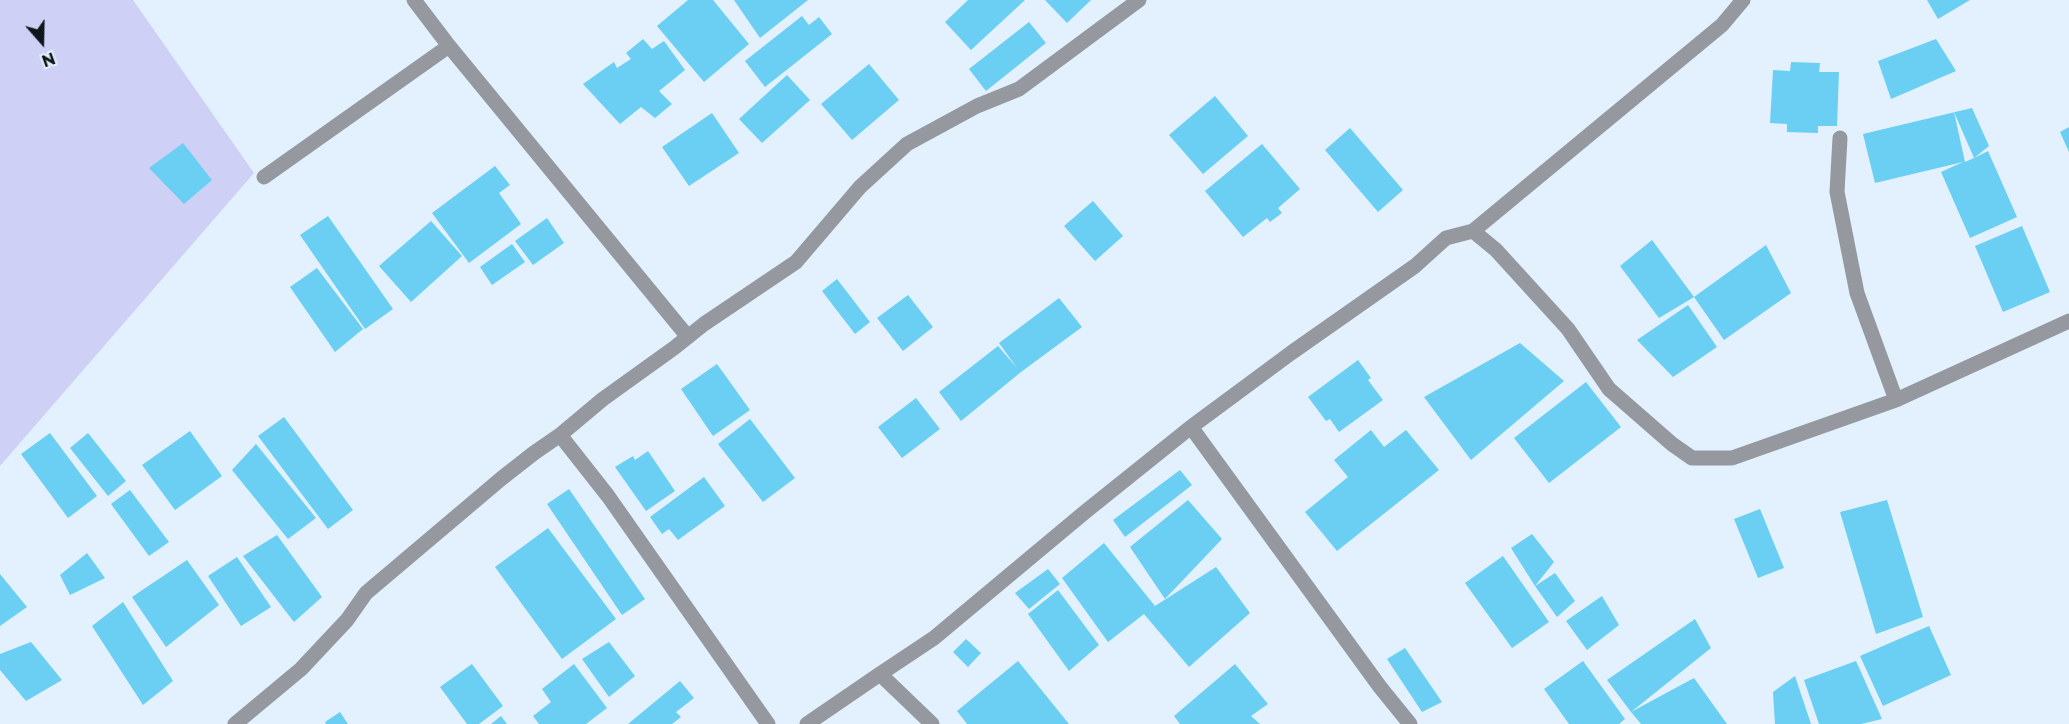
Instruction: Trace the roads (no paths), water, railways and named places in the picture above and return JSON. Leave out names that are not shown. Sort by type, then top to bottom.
[{"type":"street","points":[[414,0],[449,46],[688,337]]},
{"type":"street","points":[[235,724],[301,669],[347,620],[366,593],[502,478],[560,435],[603,399],[753,290],[796,262],[860,187],[907,144],[977,106],[1019,89],[1139,0]]},
{"type":"street","points":[[807,724],[934,638],[1191,427],[1415,266],[1446,238],[1473,231],[1722,25],[1743,0]]},
{"type":"street","points":[[264,177],[449,46]]},
{"type":"street","points":[[1840,138],[1837,192],[1857,293],[1896,400]]},
{"type":"street","points":[[1473,231],[1503,257],[1568,328],[1609,389],[1672,444],[1692,458],[1732,459],[1896,400],[2069,321]]},
{"type":"street","points":[[1191,427],[1380,687],[1410,724]]},
{"type":"street","points":[[560,435],[608,496],[768,724]]},
{"type":"street","points":[[880,674],[932,724]]}]
